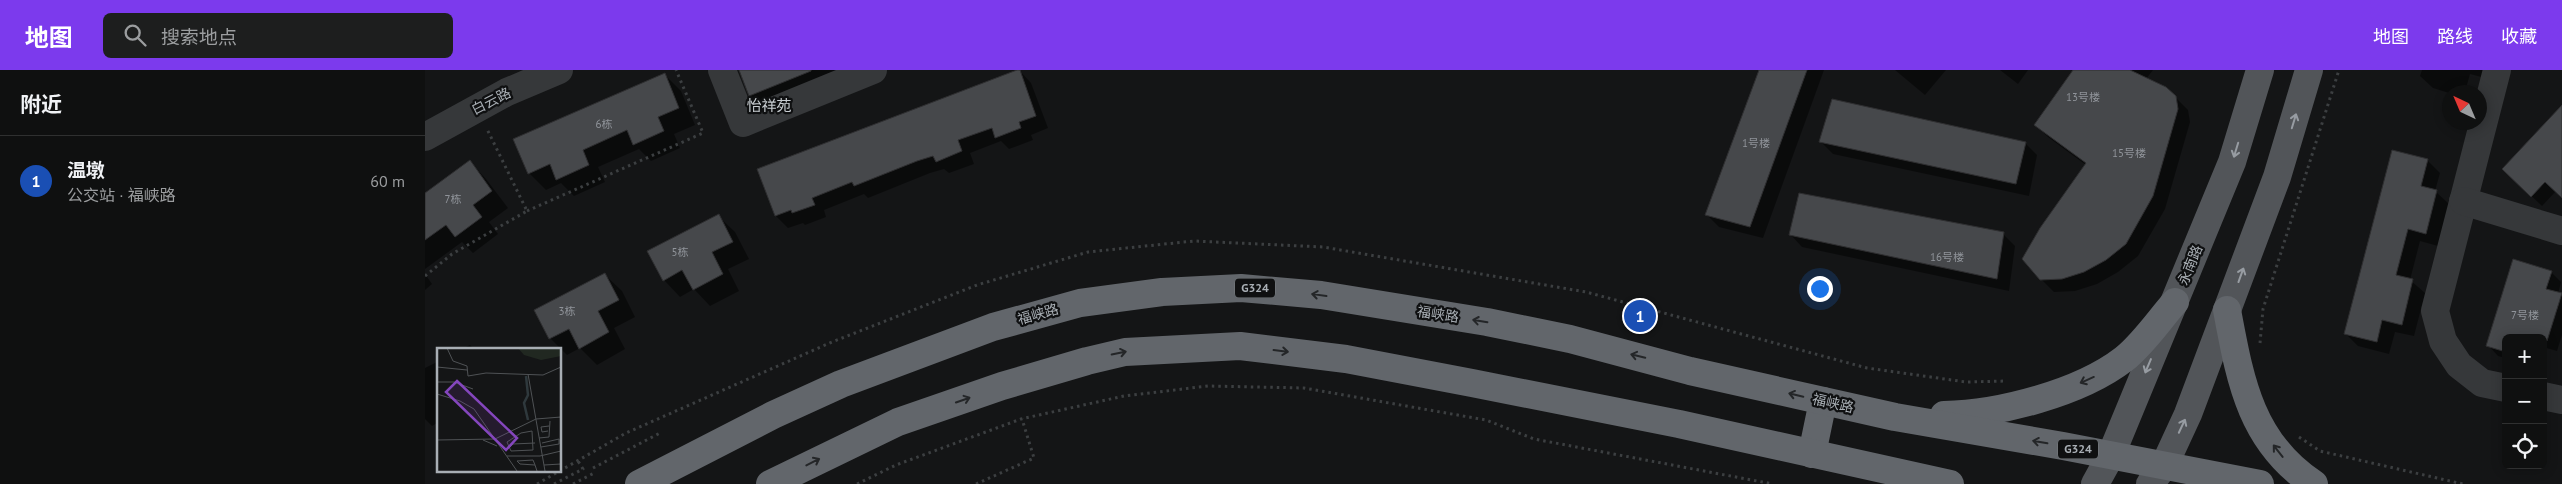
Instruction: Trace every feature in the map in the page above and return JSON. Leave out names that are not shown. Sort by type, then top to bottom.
[{"type":"highway","name":"福峡路","points":[[639,484],[773,415],[841,384],[993,327],[1080,302],[1201,288],[1282,290],[1487,322],[1570,339],[1690,371],[1895,417],[2111,455],[2157,475],[2260,484]]},
{"type":"highway","points":[[1895,417],[1968,414],[2018,405],[2089,380],[2124,358],[2175,302]]},
{"type":"highway","points":[[2227,310],[2240,378],[2256,423],[2286,460],[2313,484]]},
{"type":"highway","points":[[770,484],[898,422],[1002,386],[1125,352],[1239,346],[1346,359],[1679,424],[1950,484]]},
{"type":"highway","points":[[1812,454],[1823,401]]},
{"type":"highway","points":[[1859,464],[1887,484]]},
{"type":"main road","name":"永南路","points":[[2095,484],[2111,455],[2232,162],[2260,70]]},
{"type":"main road","points":[[2157,475],[2188,414],[2277,177],[2309,70]]},
{"type":"street","name":"白云路","points":[[425,137],[507,92],[559,70]]},
{"type":"street","points":[[722,70],[743,123],[873,70]]},
{"type":"street","points":[[2497,70],[2435,311],[2443,341],[2459,365],[2481,383],[2502,387]]},
{"type":"street","points":[[2463,201],[2562,231]]},
{"type":"street","points":[[2547,397],[2562,400]]},
{"type":"path","points":[[425,276],[452,254],[527,212],[703,133],[676,70]]},
{"type":"path","points":[[2260,346],[2263,309],[2339,70]]},
{"type":"path","points":[[477,108],[527,212]]},
{"type":"path","points":[[561,471],[626,432],[832,342],[977,285],[1088,252],[1194,241],[1323,247],[1586,292],[1867,368],[1966,382],[2012,381]]},
{"type":"path","points":[[857,484],[896,465],[1021,419],[1124,396],[1208,386],[1304,388],[1486,420],[1534,439],[1773,484]]},
{"type":"path","points":[[976,484],[1034,458],[1021,419]]},
{"type":"path","points":[[593,468],[662,432]]},
{"type":"path","points":[[2295,434],[2320,451],[2463,484]]},
{"type":"path","points":[[554,484],[583,469],[578,462]]},
{"type":"path","points":[[537,484],[559,472]]},
{"type":"path","points":[[573,484],[595,472]]},
{"type":"building","points":[[739,70],[811,70],[811,71],[749,96]]},
{"type":"building","points":[[1020,70],[1036,116],[1019,122],[1021,128],[995,138],[992,128],[958,140],[962,151],[936,162],[933,156],[854,186],[852,182],[812,198],[815,205],[792,213],[791,210],[775,216],[757,169]]},
{"type":"building","points":[[1759,70],[1807,70],[1750,227],[1705,215]]},
{"type":"building","points":[[2073,70],[2130,70],[2166,87],[2176,96],[2178,109],[2153,196],[2126,244],[2106,260],[2084,272],[2062,279],[2040,280],[2022,259],[2040,228],[2086,163],[2034,125]]},
{"type":"building","points":[[665,73],[679,108],[658,117],[664,131],[633,145],[627,130],[583,150],[589,165],[556,180],[550,164],[528,174],[513,139]]},
{"type":"building","points":[[1832,99],[2026,142],[2016,184],[1819,142]]},
{"type":"building","points":[[2562,105],[2562,198],[2545,182],[2531,197],[2502,169]]},
{"type":"building","points":[[2392,150],[2428,159],[2421,186],[2437,190],[2426,234],[2408,229],[2396,275],[2413,279],[2402,325],[2382,320],[2377,342],[2344,334]]},
{"type":"building","points":[[470,160],[492,191],[473,205],[482,217],[455,237],[446,225],[425,240],[425,193]]},
{"type":"building","points":[[1799,193],[2004,232],[1997,279],[1789,235]]},
{"type":"building","points":[[719,214],[733,242],[712,252],[723,274],[693,290],[682,270],[663,281],[647,251]]},
{"type":"building","points":[[2513,259],[2552,271],[2546,289],[2562,293],[2547,341],[2547,334],[2502,334],[2502,351],[2486,346]]},
{"type":"building","points":[[605,273],[619,300],[598,311],[609,332],[579,349],[569,329],[549,339],[534,310]]},
{"type":"place","name":"温墩","points":[[1640,316]]},
{"type":"district","name":"怡祥苑","points":[[769,106]]}]
